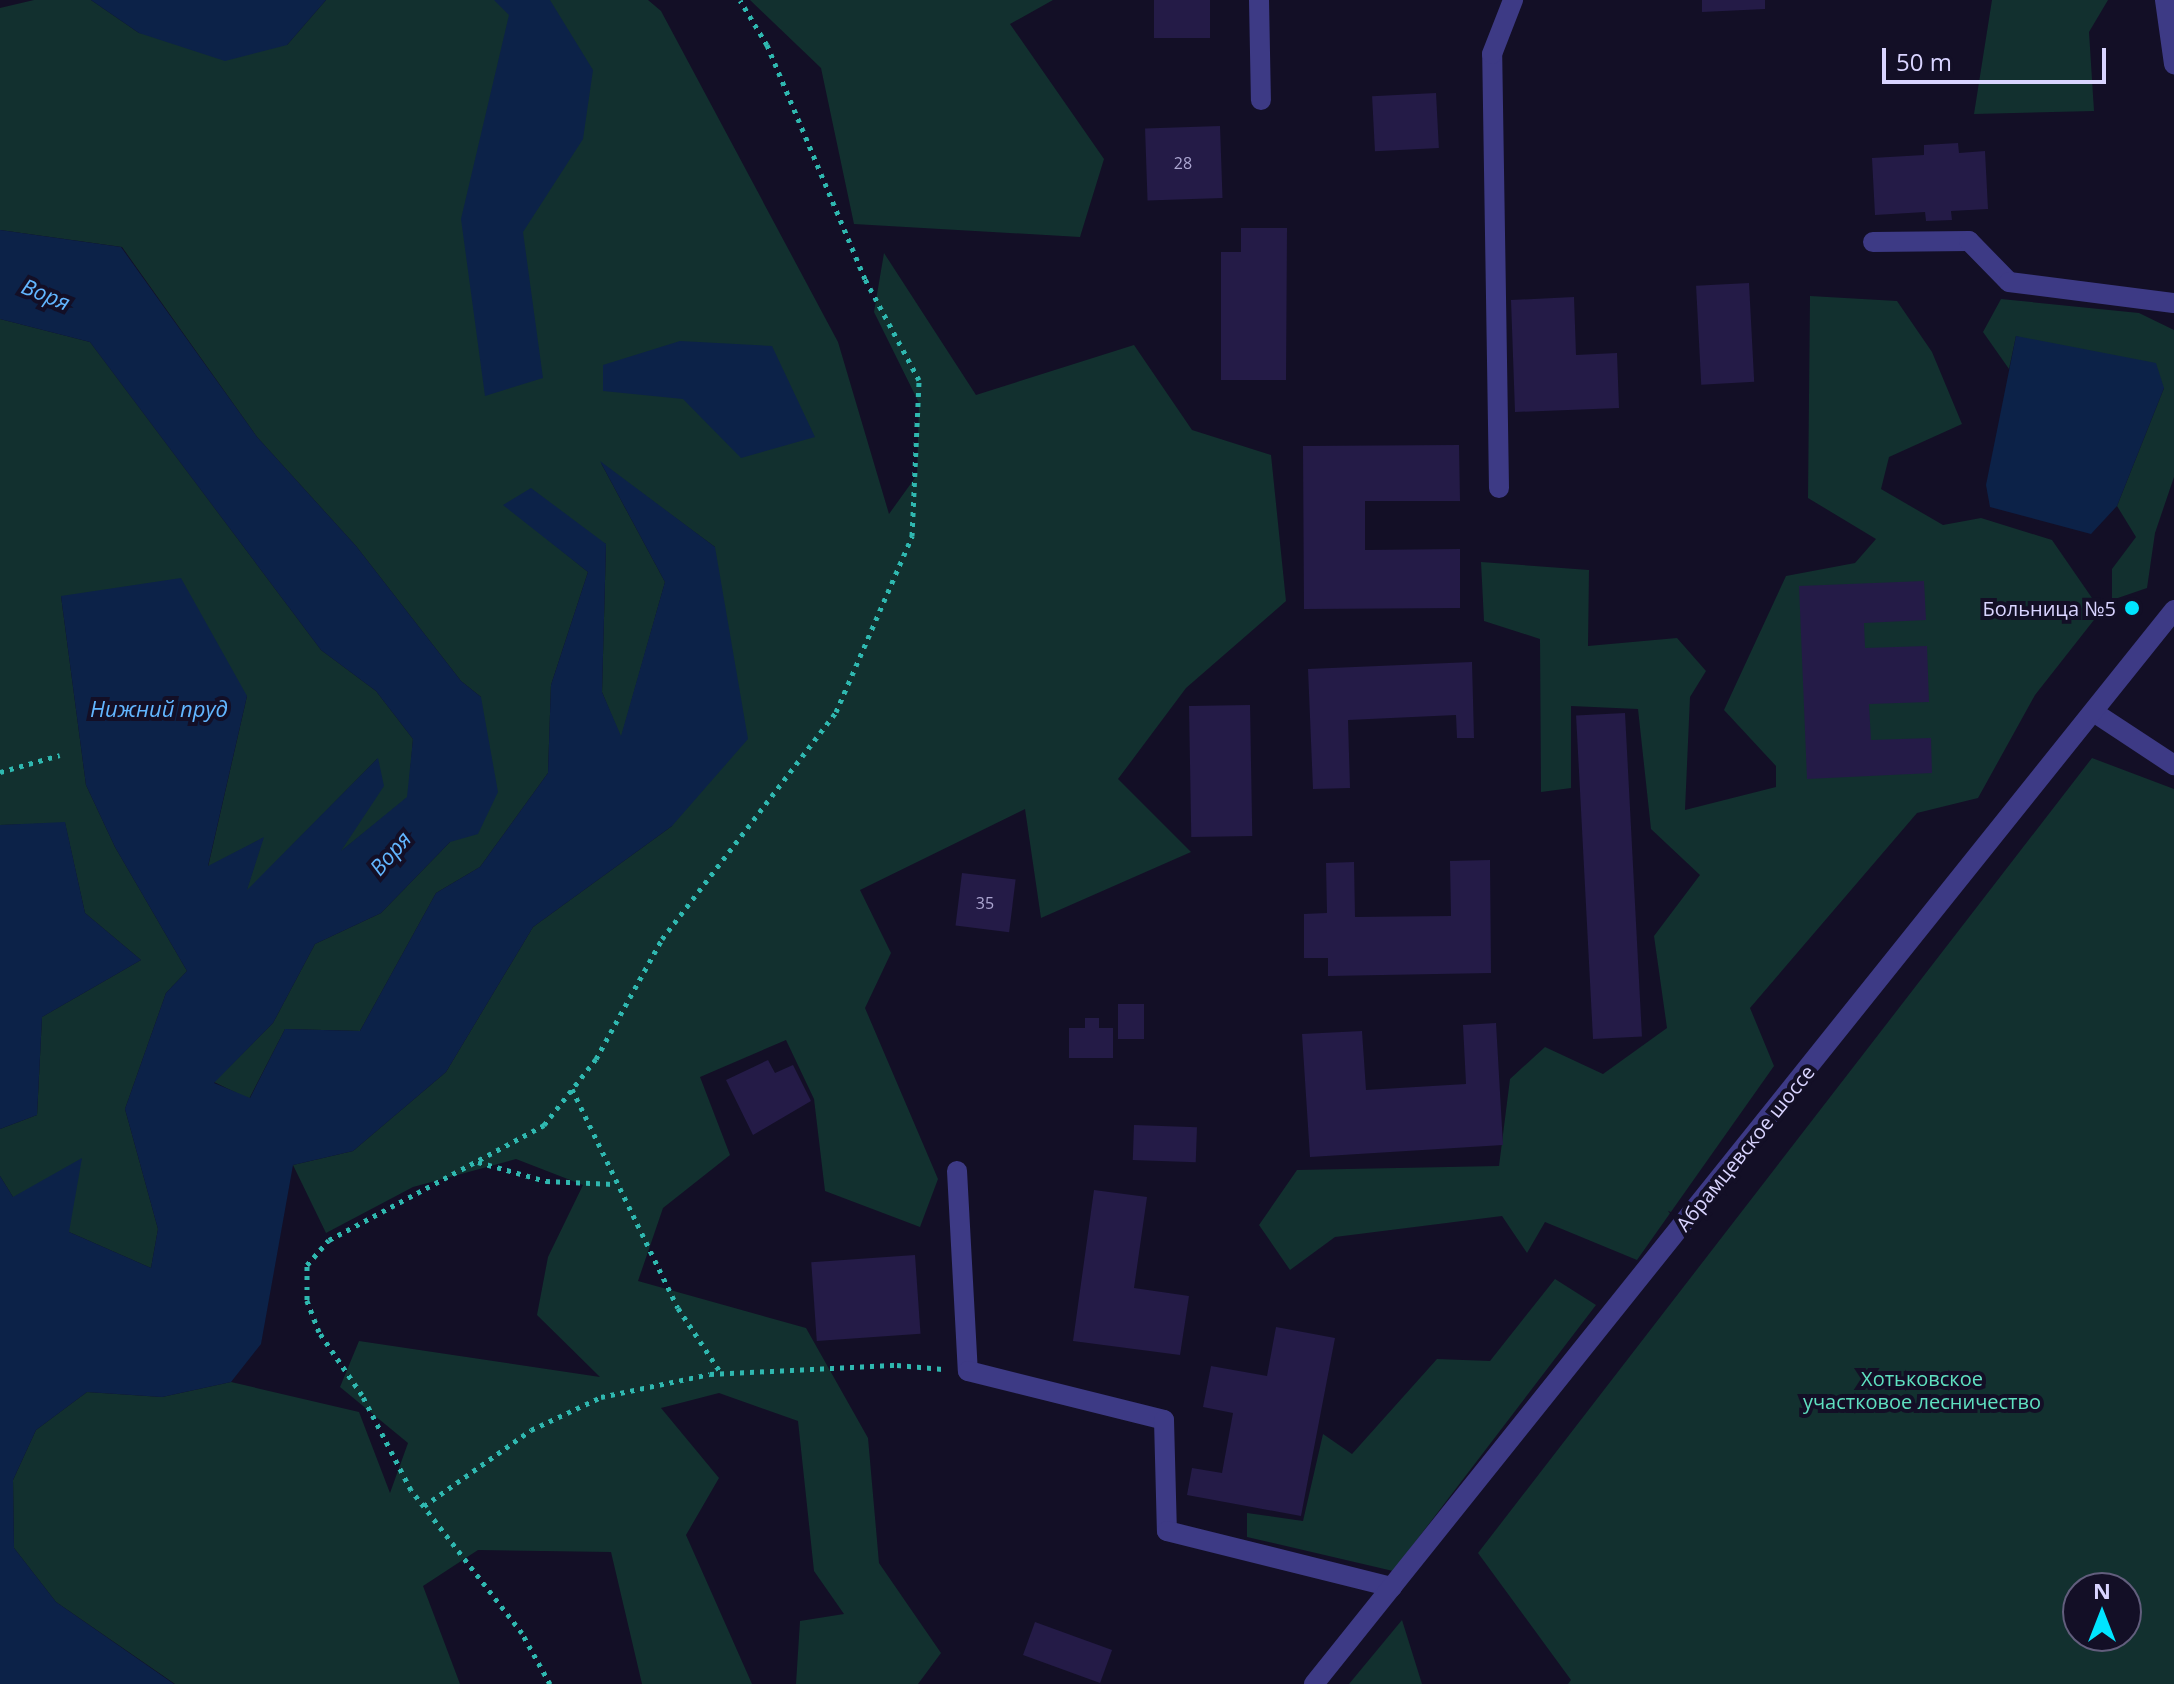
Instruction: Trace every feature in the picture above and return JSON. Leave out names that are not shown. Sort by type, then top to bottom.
[{"type":"street","points":[[1259,0],[1261,100]]},
{"type":"street","points":[[1499,488],[1492,54],[1513,0]]},
{"type":"street","points":[[2165,0],[2174,64]]},
{"type":"street","points":[[1873,242],[1969,241],[2009,282],[2174,303]]},
{"type":"street","name":"Абрамцевское шоссе","points":[[1314,1684],[2095,713],[2174,610]]},
{"type":"street","points":[[2095,713],[2174,765]]},
{"type":"street","points":[[957,1171],[968,1371],[1164,1420],[1167,1531],[1392,1587]]},
{"type":"path","points":[[550,1684],[522,1633],[424,1506],[319,1332],[307,1300],[307,1265],[329,1240],[544,1125],[596,1059],[662,939],[836,712],[912,536],[919,380],[865,279],[767,45],[740,0]]},
{"type":"path","points":[[0,772],[60,755]]},
{"type":"path","points":[[572,1089],[614,1184],[678,1308],[721,1374]]},
{"type":"path","points":[[477,1162],[546,1181],[614,1184]]},
{"type":"path","points":[[424,1506],[531,1430],[601,1397],[721,1374],[897,1365],[968,1371]]},
{"type":"green space","points":[[34,0],[91,0],[139,33],[287,45],[326,0],[648,0],[661,11],[838,342],[889,514],[917,475],[919,403],[874,312],[884,253],[976,395],[1134,345],[1192,430],[1271,455],[1286,601],[1186,688],[1118,779],[1191,852],[1041,918],[1025,809],[860,890],[891,953],[865,1008],[938,1179],[920,1227],[825,1191],[814,1099],[786,1040],[700,1077],[730,1155],[663,1208],[638,1281],[806,1328],[868,1438],[879,1563],[941,1653],[918,1684],[796,1684],[800,1621],[844,1614],[814,1571],[798,1421],[719,1393],[661,1408],[719,1478],[686,1535],[752,1684],[642,1684],[611,1552],[478,1550],[423,1586],[460,1684],[175,1684],[56,1602],[14,1548],[13,1480],[36,1430],[87,1392],[162,1397],[231,1382],[359,1412],[390,1493],[408,1443],[340,1387],[359,1341],[600,1377],[537,1315],[548,1257],[583,1185],[516,1159],[413,1187],[326,1233],[293,1165],[353,1151],[446,1072],[533,927],[672,826],[715,547],[601,463],[665,582],[621,738],[602,692],[606,544],[504,504],[588,572],[551,685],[548,773],[480,867],[436,893],[360,1031],[285,1029],[249,1099],[214,1082],[273,1023],[315,944],[381,913],[450,842],[481,697],[461,681],[356,546],[257,437],[122,247],[0,230],[0,8]]},
{"type":"green space","points":[[750,0],[1053,0],[1010,24],[1104,159],[1080,237],[854,224],[821,68]]},
{"type":"green space","points":[[1992,0],[2108,0],[2089,32],[2094,111],[1974,114]]},
{"type":"green space","points":[[1810,296],[1897,301],[1932,352],[1962,424],[1889,457],[1881,489],[1943,525],[1981,518],[2052,540],[2101,611],[2035,695],[1978,798],[1917,813],[1750,1008],[1774,1066],[1637,1260],[1545,1222],[1527,1253],[1502,1216],[1335,1237],[1290,1270],[1259,1225],[1297,1170],[1499,1166],[1510,1079],[1545,1047],[1603,1074],[1667,1028],[1654,936],[1700,875],[1651,829],[1638,709],[1571,706],[1571,788],[1541,792],[1540,639],[1484,621],[1481,562],[1589,570],[1588,646],[1677,638],[1706,671],[1690,697],[1685,810],[1776,787],[1776,766],[1724,710],[1786,576],[1855,563],[1876,539],[1808,498]]},
{"type":"green space","points":[[2001,299],[2139,313],[2174,330],[2174,477],[2155,533],[2147,588],[2112,600],[2112,569],[2136,537],[2117,506],[2164,388],[2016,336],[2009,369],[1983,332]]},
{"type":"green space","points":[[0,319],[90,342],[321,650],[376,691],[413,739],[408,797],[339,853],[383,786],[377,759],[246,892],[263,838],[208,867],[247,696],[61,596],[86,785],[115,847],[187,971],[166,993],[125,1109],[158,1229],[151,1268],[69,1232],[13,1197],[0,1176],[0,1129],[37,1115],[42,1017],[141,960],[85,913],[65,823],[0,825]]},
{"type":"green space","name":"Хотьковское участковое лесничество","points":[[2092,758],[2174,789],[2174,1684],[1568,1684],[1571,1680],[1478,1553]]},
{"type":"green space","points":[[1555,1279],[1596,1305],[1393,1571],[1247,1537],[1247,1513],[1303,1521],[1323,1434],[1352,1454],[1437,1359],[1490,1361]]},
{"type":"green space","points":[[1402,1620],[1422,1684],[1349,1684]]},
{"type":"water","points":[[91,0],[326,0],[287,45],[225,61],[139,33]]},
{"type":"water","points":[[494,0],[550,0],[593,70],[583,139],[523,232],[543,378],[485,396],[461,219],[509,15]]},
{"type":"water","name":"Нижний пруд","points":[[0,230],[121,247],[257,437],[356,546],[461,681],[481,697],[498,792],[478,834],[450,842],[381,913],[315,944],[273,1023],[214,1083],[250,1098],[285,1029],[360,1031],[436,893],[480,867],[548,773],[551,685],[588,572],[503,505],[531,488],[606,544],[602,692],[621,736],[665,582],[600,461],[715,547],[748,739],[672,826],[533,927],[446,1072],[353,1151],[293,1165],[261,1344],[231,1382],[162,1397],[87,1392],[36,1430],[13,1480],[14,1548],[56,1602],[174,1684],[0,1684],[0,1176],[13,1197],[82,1158],[69,1232],[151,1268],[158,1229],[125,1109],[166,993],[187,971],[115,847],[86,785],[61,596],[181,578],[247,696],[208,866],[264,837],[247,890],[378,758],[384,786],[341,851],[407,797],[413,739],[376,691],[321,650],[90,342],[0,319]]},
{"type":"water","points":[[2016,336],[2156,363],[2164,388],[2117,506],[2091,534],[1990,507],[1986,485]]},
{"type":"water","points":[[680,341],[772,346],[815,437],[741,458],[683,399],[603,391],[603,365]]},
{"type":"water","points":[[65,822],[85,913],[141,960],[42,1017],[37,1115],[0,1129],[0,825]]},
{"type":"building","points":[[1154,0],[1210,0],[1210,38],[1154,38]]},
{"type":"building","points":[[1702,0],[1765,0],[1765,9],[1702,12]]},
{"type":"building","points":[[1436,93],[1439,148],[1375,151],[1372,96]]},
{"type":"building","points":[[1220,126],[1223,198],[1148,201],[1145,129]]},
{"type":"building","points":[[1958,143],[1959,153],[1985,151],[1988,209],[1951,211],[1952,220],[1926,221],[1925,212],[1875,215],[1872,158],[1924,155],[1924,145]]},
{"type":"building","points":[[1241,228],[1287,228],[1286,380],[1221,380],[1221,252],[1241,252]]},
{"type":"building","points":[[1749,283],[1754,382],[1701,385],[1696,286]]},
{"type":"building","points":[[1574,297],[1576,355],[1617,353],[1619,408],[1515,412],[1511,300]]},
{"type":"building","points":[[1459,445],[1460,501],[1365,501],[1365,550],[1460,549],[1460,608],[1304,609],[1303,446]]},
{"type":"building","points":[[1924,581],[1926,620],[1864,623],[1865,648],[1927,646],[1929,702],[1869,704],[1871,740],[1931,738],[1932,773],[1807,779],[1799,586]]},
{"type":"building","points":[[1472,662],[1474,738],[1457,738],[1456,715],[1348,720],[1350,788],[1313,789],[1308,669]]},
{"type":"building","points":[[1250,705],[1252,836],[1191,837],[1189,706]]},
{"type":"building","points":[[1625,713],[1642,1037],[1593,1039],[1576,716]]},
{"type":"building","points":[[1490,860],[1491,973],[1328,976],[1328,958],[1304,958],[1304,914],[1327,913],[1326,863],[1354,862],[1355,917],[1451,916],[1450,861]]},
{"type":"building","points":[[962,873],[1016,880],[1009,932],[956,926]]},
{"type":"building","points":[[1118,1004],[1144,1004],[1144,1039],[1118,1039]]},
{"type":"building","points":[[1085,1018],[1099,1018],[1099,1028],[1113,1028],[1113,1058],[1069,1058],[1069,1028],[1085,1028]]},
{"type":"building","points":[[1496,1023],[1503,1145],[1310,1157],[1302,1034],[1362,1031],[1366,1090],[1466,1084],[1463,1025]]},
{"type":"building","points":[[768,1060],[775,1073],[793,1065],[811,1101],[753,1135],[726,1080]]},
{"type":"building","points":[[1134,1125],[1197,1127],[1196,1162],[1133,1160]]},
{"type":"building","points":[[1094,1190],[1147,1197],[1134,1288],[1189,1296],[1180,1355],[1073,1341]]},
{"type":"building","points":[[915,1255],[921,1334],[817,1341],[811,1262]]},
{"type":"building","points":[[1276,1327],[1335,1338],[1301,1516],[1187,1495],[1192,1468],[1222,1473],[1233,1413],[1203,1407],[1211,1366],[1267,1376]]},
{"type":"building","points":[[1035,1622],[1112,1650],[1100,1683],[1023,1655]]},
{"type":"place","name":"Больница №5","points":[[2132,608]]},
{"type":"water label","name":"Воря","points":[[46,294]]},
{"type":"water label","name":"Воря","points":[[390,853]]}]
